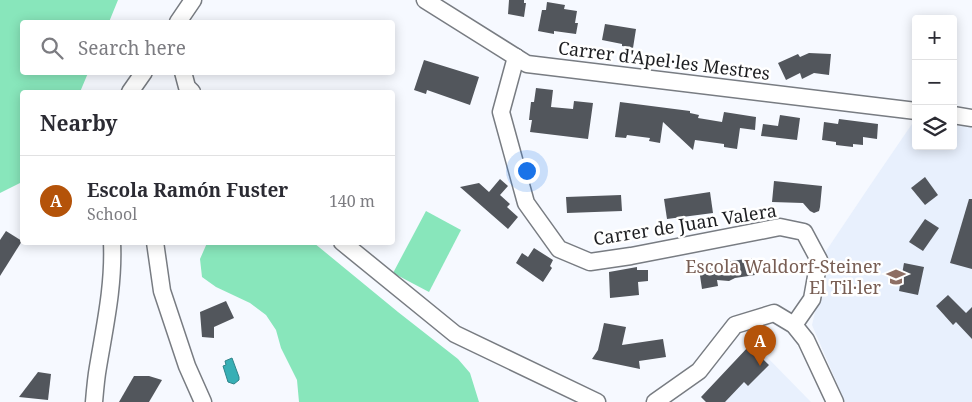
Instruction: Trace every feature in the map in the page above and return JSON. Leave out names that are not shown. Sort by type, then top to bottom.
[{"type":"street","points":[[179,20],[193,0]]},
{"type":"street","name":"Carrer d'Apel·les Mestres","points":[[425,0],[526,64],[912,111]]},
{"type":"street","name":"Carrer de Juan Valera","points":[[516,57],[501,112],[526,203],[559,249],[590,262],[631,256],[780,227],[804,232],[819,260],[812,299],[794,325]]},
{"type":"street","points":[[131,90],[142,75]]},
{"type":"street","points":[[957,116],[972,118]]},
{"type":"street","points":[[94,402],[109,308],[113,266],[112,245]]},
{"type":"street","points":[[155,245],[162,291],[187,366],[203,402]]},
{"type":"street","points":[[346,245],[455,334],[597,402]]},
{"type":"street","points":[[655,402],[698,371],[735,325],[774,313],[794,325],[806,340],[835,402]]},
{"type":"shaded area","name":"Escola Waldorf-Steiner El Til·ler","points":[[912,124],[912,150],[957,150],[957,125],[972,127],[972,402],[845,402],[812,325],[818,299],[824,254]]},
{"type":"shaded area","points":[[760,350],[811,402],[705,402]]},
{"type":"green space","points":[[0,0],[118,0],[110,20],[20,20],[20,75],[87,75],[81,90],[20,90],[20,183],[0,193]]},
{"type":"green space","points":[[426,211],[461,230],[429,292],[393,273]]},
{"type":"green space","points":[[206,245],[316,245],[458,359],[470,373],[479,402],[299,402],[297,380],[281,348],[276,330],[266,315],[250,303],[216,287],[202,277],[200,259]]},
{"type":"water","points":[[232,358],[239,377],[239,380],[234,384],[228,382],[223,366],[226,365],[225,361]]},
{"type":"building","points":[[509,0],[524,0],[524,3],[526,3],[524,17],[508,14]]},
{"type":"building","points":[[547,2],[565,5],[564,9],[577,11],[575,23],[578,23],[576,34],[554,31],[554,34],[538,31],[542,10],[546,10]]},
{"type":"building","points":[[605,24],[636,29],[633,48],[602,40]]},
{"type":"building","points":[[809,53],[831,54],[829,75],[814,73],[802,79],[800,73],[786,80],[778,63],[798,54],[800,57]]},
{"type":"building","points":[[424,60],[479,77],[470,105],[427,90],[426,94],[414,90]]},
{"type":"building","points":[[536,88],[553,90],[551,107],[573,109],[574,101],[593,103],[588,139],[530,132],[532,120],[529,120],[531,102],[534,102]]},
{"type":"building","points":[[620,102],[690,111],[690,113],[699,115],[698,118],[722,122],[724,112],[756,117],[755,130],[740,128],[737,149],[724,147],[724,144],[695,140],[693,150],[663,122],[660,143],[649,141],[650,138],[627,135],[626,138],[615,137]]},
{"type":"building","points":[[780,115],[800,118],[797,140],[761,136],[763,124],[778,126]]},
{"type":"building","points":[[839,119],[878,124],[877,139],[863,137],[863,145],[853,144],[853,147],[836,145],[836,142],[822,140],[824,122],[838,124]]},
{"type":"building","points":[[925,177],[938,195],[925,205],[911,188]]},
{"type":"building","points":[[500,179],[508,186],[500,195],[510,204],[507,207],[518,217],[508,229],[460,187],[479,183],[489,192]]},
{"type":"building","points":[[774,181],[822,186],[819,211],[814,213],[810,211],[803,203],[772,202]]},
{"type":"building","points":[[710,192],[713,213],[667,219],[664,199]]},
{"type":"building","points":[[621,195],[622,211],[567,213],[566,197]]},
{"type":"building","points":[[969,199],[972,199],[972,269],[950,263]]},
{"type":"building","points":[[925,219],[939,228],[923,251],[909,242]]},
{"type":"building","points":[[6,231],[20,240],[20,244],[0,276],[0,240]]},
{"type":"building","points":[[534,248],[553,260],[550,266],[552,268],[543,282],[516,263],[522,253],[528,257]]},
{"type":"building","points":[[753,258],[755,275],[735,278],[729,281],[717,280],[718,286],[702,289],[699,269],[711,267],[710,264]]},
{"type":"building","points":[[904,263],[924,267],[918,295],[899,291]]},
{"type":"building","points":[[637,267],[637,270],[648,270],[648,281],[638,282],[639,295],[610,298],[609,272]]},
{"type":"building","points":[[948,295],[966,313],[972,307],[972,339],[956,322],[953,325],[936,306]]},
{"type":"building","points":[[226,301],[234,318],[214,327],[214,338],[202,337],[200,312]]},
{"type":"building","points":[[604,323],[626,327],[622,345],[663,339],[666,357],[639,361],[640,369],[592,359],[598,350]]},
{"type":"building","points":[[749,346],[769,365],[748,386],[744,382],[725,402],[706,402],[701,397]]},
{"type":"building","points":[[38,372],[51,374],[48,400],[19,397]]},
{"type":"building","points":[[134,376],[149,376],[162,380],[149,402],[119,402]]},
{"type":"place","name":"Escola Waldorf-Steiner El Til·ler","points":[[896,277]]},
{"type":"place","name":"Escola Ramón Fuster","points":[[760,366]]}]
